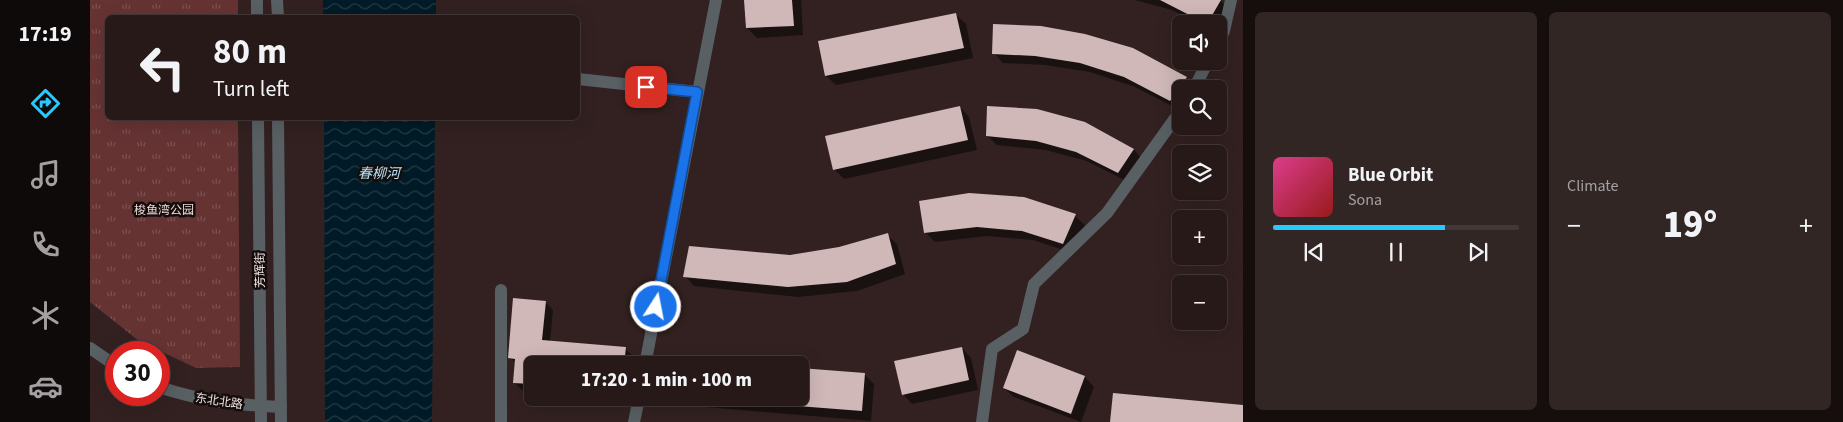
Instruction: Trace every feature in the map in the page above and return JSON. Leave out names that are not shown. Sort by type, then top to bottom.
[{"type":"street","points":[[257,0],[257,15]]},
{"type":"street","points":[[278,0],[278,15]]},
{"type":"street","points":[[647,356],[716,0]]},
{"type":"street","points":[[1227,18],[1231,0]]},
{"type":"street","points":[[580,79],[697,92]]},
{"type":"street","name":"芳辉街","points":[[258,120],[261,422]]},
{"type":"street","name":"芳辉街","points":[[278,120],[281,422]]},
{"type":"street","points":[[982,422],[992,348],[1023,329],[1034,284],[1107,213],[1172,123]]},
{"type":"street","points":[[501,290],[501,422]]},
{"type":"street","points":[[90,348],[105,358]]},
{"type":"street","name":"东北北路","points":[[170,390],[221,404],[281,407]]},
{"type":"street","points":[[634,422],[637,406]]},
{"type":"green space","name":"梭鱼湾公园","points":[[90,0],[238,0],[238,15],[105,15],[105,120],[238,120],[240,367],[196,368],[170,356],[170,341],[139,341],[90,302]]},
{"type":"water","points":[[323,0],[436,0],[436,15],[323,15]]},
{"type":"water","name":"春柳河","points":[[324,120],[435,120],[432,422],[325,422]]},
{"type":"building","points":[[744,0],[792,0],[794,26],[746,28]]},
{"type":"building","points":[[1160,0],[1221,0],[1212,15],[1189,15]]},
{"type":"building","points":[[956,13],[964,48],[825,76],[818,41]]},
{"type":"building","points":[[993,24],[1041,26],[1085,34],[1133,48],[1187,77],[1185,80],[1172,80],[1172,98],[1170,101],[1124,77],[1080,63],[1035,56],[992,54]]},
{"type":"building","points":[[960,106],[968,140],[833,170],[825,136]]},
{"type":"building","points":[[987,106],[1037,109],[1085,122],[1134,149],[1118,173],[1076,152],[1036,141],[986,136]]},
{"type":"building","points":[[969,193],[1024,197],[1076,214],[1063,244],[1022,231],[977,227],[924,233],[919,201]]},
{"type":"building","points":[[888,233],[896,264],[847,282],[788,287],[683,277],[689,246],[790,255],[839,247]]},
{"type":"building","points":[[513,298],[546,301],[542,340],[626,347],[625,356],[524,356],[524,384],[513,383],[515,359],[508,358]]},
{"type":"building","points":[[962,347],[969,380],[902,395],[894,361]]},
{"type":"building","points":[[1017,350],[1085,376],[1071,414],[1003,388]]},
{"type":"building","points":[[809,369],[865,373],[862,411],[797,406],[809,406]]},
{"type":"building","points":[[1113,393],[1243,405],[1243,422],[1110,422]]},
{"type":"route","points":[[646,87],[697,92],[656,307]]}]
